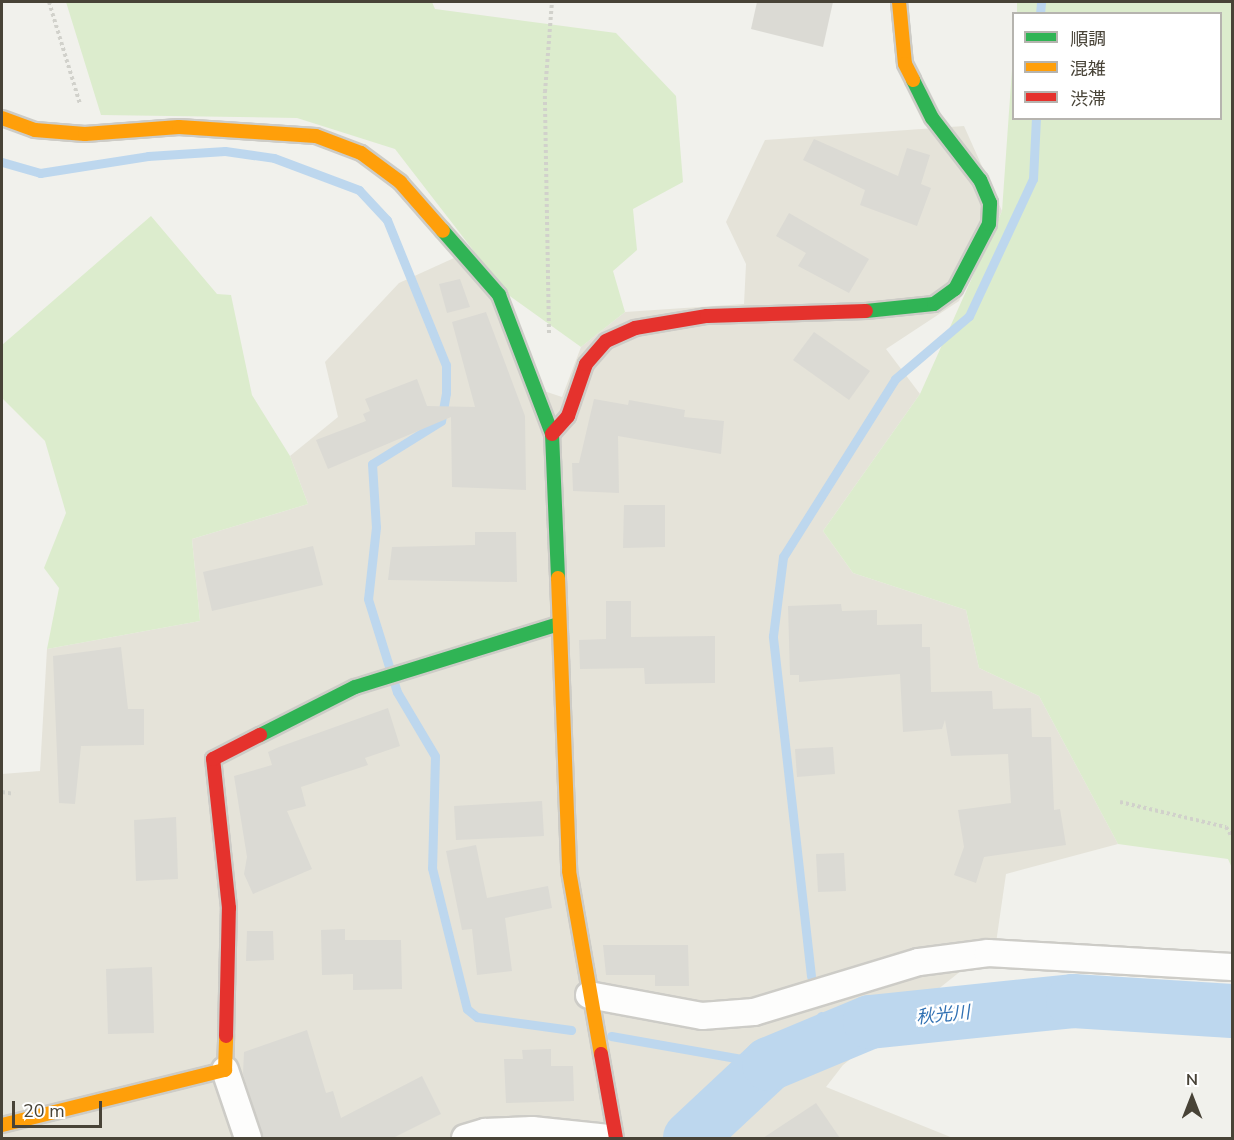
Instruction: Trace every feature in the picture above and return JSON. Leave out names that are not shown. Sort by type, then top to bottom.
[{"type":"street","points":[[552,434],[568,416],[586,364],[606,342],[635,328],[707,316],[905,310],[934,304],[955,289],[989,224],[990,203],[980,180],[932,118],[904,64],[899,2]]},
{"type":"street","points":[[2,118],[35,130],[85,134],[257,129],[316,136],[361,153],[400,182],[499,295],[552,434],[569,871],[589,995],[616,1138]]},
{"type":"street","points":[[248,1138],[225,1070],[229,908],[213,759],[381,677],[558,624]]},
{"type":"street","points":[[589,995],[702,1016],[754,1011],[919,962],[988,954],[1233,967]]},
{"type":"street","points":[[2,1125],[225,1070]]},
{"type":"street","points":[[465,1138],[484,1132],[532,1130],[609,1138]]},
{"type":"path","points":[[49,2],[74,70],[85,134]]},
{"type":"path","points":[[549,345],[545,92],[552,2]]},
{"type":"path","points":[[2,792],[14,794]]},
{"type":"path","points":[[1120,802],[1226,827],[1233,837]]},
{"type":"shaded area","points":[[964,126],[1002,211],[959,301],[886,349],[920,394],[823,531],[853,573],[966,610],[979,668],[1039,696],[1118,844],[1006,874],[996,943],[843,1065],[826,1087],[953,1138],[2,1138],[2,774],[40,771],[47,649],[200,621],[192,539],[308,504],[290,456],[338,417],[325,362],[399,283],[476,248],[541,390],[562,397],[581,347],[625,312],[744,304],[746,264],[726,222],[765,140]]},
{"type":"green space","points":[[66,2],[432,2],[435,9],[616,33],[676,96],[683,182],[633,209],[637,250],[613,271],[625,312],[581,347],[507,294],[395,149],[297,118],[101,115]]},
{"type":"green space","points":[[1017,2],[1232,2],[1232,868],[1228,859],[1118,844],[1039,696],[979,668],[966,610],[853,573],[823,531],[920,394],[1002,211],[1012,69],[1012,120],[1222,120],[1222,12],[1017,12]]},
{"type":"green space","points":[[151,216],[217,294],[231,295],[252,395],[290,456],[308,504],[192,539],[200,621],[47,649],[59,588],[44,568],[66,513],[45,441],[2,398],[2,345]]},
{"type":"building","points":[[757,2],[833,2],[823,47],[751,29]]},
{"type":"building","points":[[814,139],[898,176],[907,148],[930,155],[921,184],[931,188],[917,226],[860,205],[865,190],[803,160]]},
{"type":"building","points":[[789,213],[869,259],[849,293],[798,266],[806,253],[776,236]]},
{"type":"building","points":[[460,279],[470,307],[447,313],[439,284]]},
{"type":"building","points":[[486,312],[525,416],[526,490],[452,487],[451,417],[328,469],[316,440],[366,421],[363,414],[370,411],[365,399],[417,379],[427,406],[475,407],[452,322]]},
{"type":"building","points":[[814,332],[870,371],[849,400],[793,360]]},
{"type":"building","points":[[594,399],[628,405],[629,400],[685,410],[684,417],[724,421],[721,454],[618,436],[619,493],[573,491],[572,463],[579,463]]},
{"type":"building","points":[[624,505],[665,505],[665,547],[623,548]]},
{"type":"building","points":[[475,532],[516,532],[517,582],[388,580],[392,547],[475,545]]},
{"type":"building","points":[[313,546],[323,585],[212,611],[203,572]]},
{"type":"building","points":[[606,601],[631,601],[631,637],[715,636],[715,683],[645,684],[644,668],[580,669],[579,640],[606,639]]},
{"type":"building","points":[[841,604],[842,611],[877,610],[877,625],[922,624],[922,647],[930,647],[931,692],[992,691],[993,709],[1031,708],[1032,737],[1051,737],[1054,810],[1060,809],[1066,845],[984,857],[976,883],[954,875],[964,847],[958,810],[1011,803],[1008,754],[951,756],[945,720],[942,729],[903,732],[900,674],[799,682],[799,675],[790,675],[788,606]]},
{"type":"building","points":[[121,647],[128,709],[144,709],[144,745],[81,746],[75,804],[59,803],[53,656]]},
{"type":"building","points":[[388,708],[400,746],[365,758],[368,765],[301,787],[306,806],[287,811],[312,869],[253,894],[244,874],[247,857],[234,776],[272,765],[268,752],[279,747]]},
{"type":"building","points":[[833,747],[835,774],[797,777],[795,749]]},
{"type":"building","points":[[542,801],[544,836],[456,840],[454,806]]},
{"type":"building","points":[[176,817],[178,879],[136,881],[134,820]]},
{"type":"building","points":[[476,845],[487,898],[548,886],[552,908],[505,918],[512,971],[477,975],[472,929],[462,930],[446,851]]},
{"type":"building","points":[[844,853],[846,891],[818,892],[816,854]]},
{"type":"building","points":[[345,929],[345,940],[401,940],[402,989],[353,990],[353,974],[322,975],[321,930]]},
{"type":"building","points":[[247,931],[273,931],[274,960],[246,961]]},
{"type":"building","points":[[603,945],[688,945],[689,986],[655,986],[655,975],[606,975]]},
{"type":"building","points":[[152,967],[154,1033],[108,1034],[106,969]]},
{"type":"building","points":[[307,1030],[326,1093],[333,1091],[341,1118],[422,1076],[441,1114],[393,1138],[263,1138],[243,1074],[244,1052]]},
{"type":"building","points":[[551,1049],[551,1066],[573,1066],[574,1101],[506,1103],[504,1059],[523,1059],[522,1050]]},
{"type":"building","points":[[816,1103],[840,1138],[763,1138]]},
{"type":"waterway","points":[[1040,12],[1041,2]]},
{"type":"waterway","points":[[811,976],[773,636],[783,557],[895,379],[969,316],[1033,179],[1036,120]]},
{"type":"waterway","points":[[2,162],[40,173],[148,156],[225,151],[274,158],[359,190],[387,220],[446,365],[446,393],[441,421],[372,464],[376,527],[368,599],[397,692],[435,756],[432,868],[467,1009],[477,1017],[571,1030]]},
{"type":"waterway","name":"秋光川","points":[[690,1138],[769,1064],[870,1022],[1073,1001],[1232,1011]]},
{"type":"waterway","points":[[821,1016],[827,1040]]},
{"type":"waterway","points":[[611,1036],[769,1064]]},
{"type":"traffic: fast","points":[[866,311],[934,304],[955,289],[989,224],[990,203],[980,180],[932,118],[913,80]]},
{"type":"traffic: fast","points":[[443,231],[499,295],[552,434],[558,578]]},
{"type":"traffic: fast","points":[[260,735],[355,687],[558,624]]},
{"type":"traffic: slow","points":[[899,2],[905,64],[913,80]]},
{"type":"traffic: slow","points":[[2,118],[35,130],[85,134],[179,127],[316,136],[361,153],[400,182],[443,231]]},
{"type":"traffic: slow","points":[[558,578],[569,871],[601,1054]]},
{"type":"traffic: slow","points":[[2,1125],[225,1070],[226,1036]]},
{"type":"traffic: jam","points":[[552,434],[568,416],[586,364],[606,341],[635,328],[707,316],[866,311]]},
{"type":"traffic: jam","points":[[226,1036],[229,908],[213,759],[260,735]]},
{"type":"traffic: jam","points":[[601,1054],[616,1138]]}]
